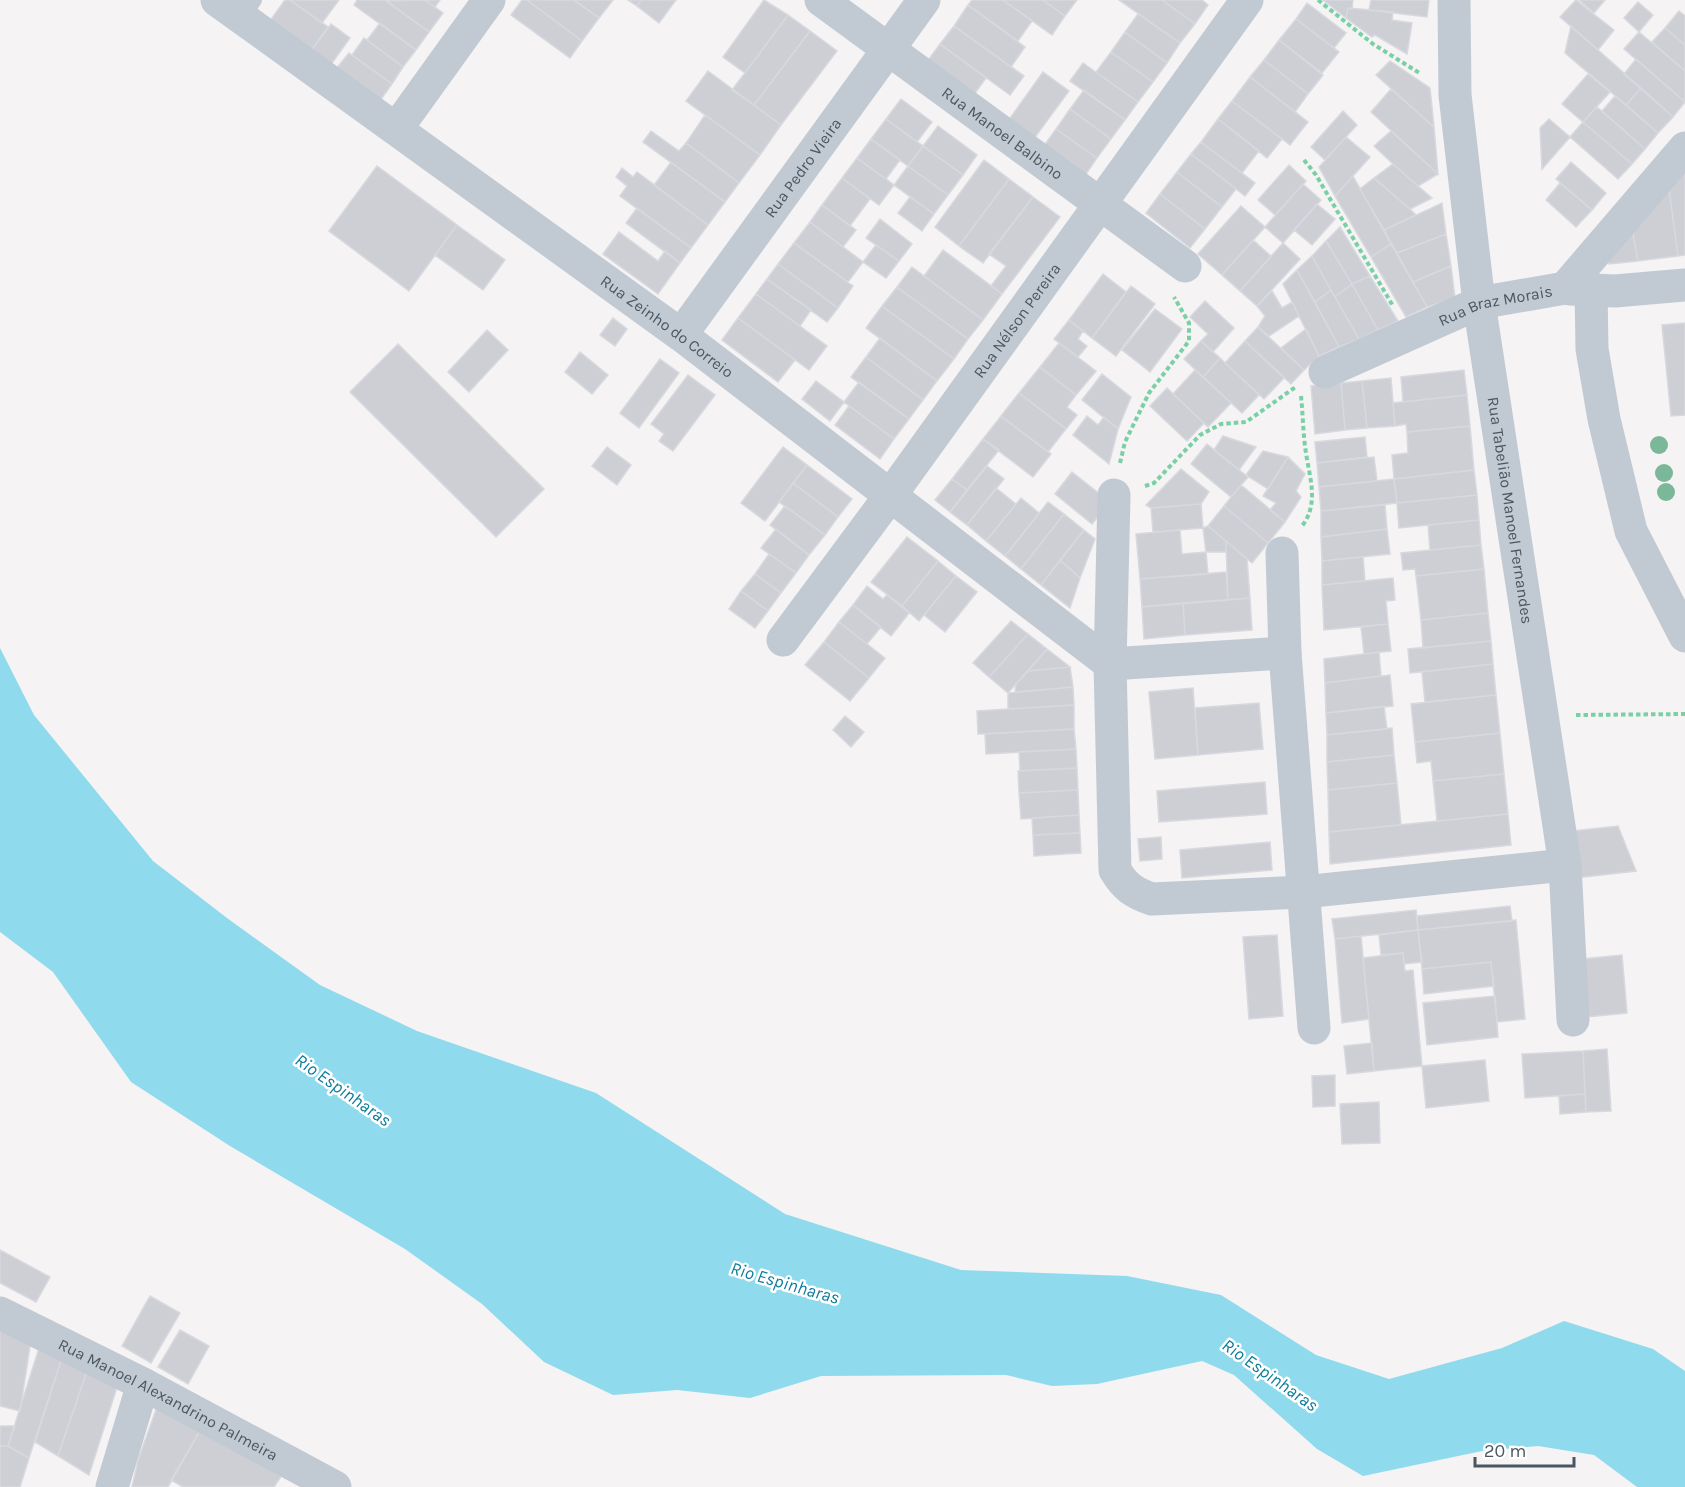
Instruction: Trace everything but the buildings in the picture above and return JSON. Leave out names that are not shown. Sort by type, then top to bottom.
[{"type":"street","points":[[397,128],[489,0]]},
{"type":"street","name":"Rua Manoel Balbino","points":[[821,0],[1185,266]]},
{"type":"street","name":"Rua Pedro Vieira","points":[[681,335],[924,0]]},
{"type":"street","name":"Rua Nélson Pereira","points":[[783,640],[1101,205],[1247,0]]},
{"type":"street","name":"Rua Tabelião Manoel Fernandes","points":[[1454,0],[1455,95],[1479,303],[1565,865],[1573,1020]]},
{"type":"street","name":"Rua Zeinho do Correio","points":[[238,6],[397,128],[681,335],[1110,664]]},
{"type":"street","name":"Rua Braz Morais","points":[[1324,372],[1479,303],[1578,289],[1685,148]]},
{"type":"street","points":[[1685,285],[1615,291],[1578,289],[1592,349],[1604,419],[1631,531],[1685,636]]},
{"type":"street","points":[[1114,495],[1110,664],[1115,870],[1123,884],[1135,893],[1152,899],[1303,892],[1565,865]]},
{"type":"street","points":[[1282,554],[1285,653],[1314,1028]]},
{"type":"street","points":[[1110,664],[1285,653]]},
{"type":"street","name":"Rua Manoel Alexandrino Palmeira","points":[[0,1313],[143,1384],[335,1487]]},
{"type":"street","points":[[112,1487],[143,1384]]},
{"type":"path","points":[[1318,0],[1373,44],[1455,95]]},
{"type":"path","points":[[1304,160],[1316,175],[1410,335]]},
{"type":"path","points":[[1185,266],[1173,297],[1189,323],[1189,341],[1144,403],[1125,442],[1114,495],[1154,483],[1200,435],[1221,424],[1246,422],[1300,384],[1306,454],[1312,479],[1310,515],[1282,554]]},
{"type":"path","points":[[1542,716],[1685,714]]},
{"type":"water","name":"Rio Espinharas","points":[[0,648],[34,715],[153,861],[320,985],[417,1031],[596,1093],[785,1214],[961,1270],[1127,1276],[1221,1295],[1316,1355],[1389,1379],[1502,1348],[1564,1321],[1653,1349],[1685,1371],[1685,1487],[1637,1487],[1594,1455],[1538,1446],[1482,1451],[1363,1476],[1317,1449],[1234,1375],[1202,1361],[1097,1384],[1052,1386],[1006,1375],[821,1376],[750,1398],[677,1390],[613,1395],[544,1362],[482,1304],[405,1249],[230,1146],[131,1082],[53,972],[0,932]]}]
